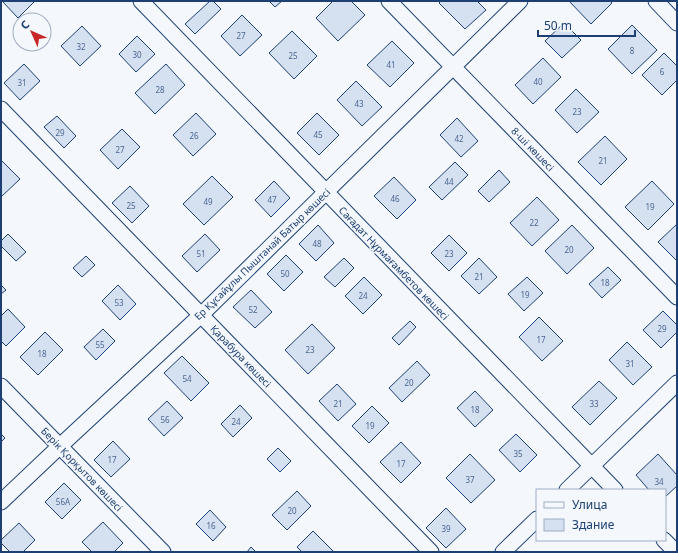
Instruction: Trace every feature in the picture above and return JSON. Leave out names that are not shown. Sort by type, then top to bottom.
[{"type":"street","name":"Сағадат Нұрмағамбетов көшесі","points":[[141,1],[614,489]]},
{"type":"street","name":"8-шi көшесi","points":[[389,1],[677,297]]},
{"type":"street","name":"Ер Құсайұлы Пыштанай Батыр көшесі","points":[[1,502],[201,315],[520,1]]},
{"type":"street","points":[[656,1],[677,23]]},
{"type":"street","name":"Қарабура көшесі","points":[[1,109],[431,552]]},
{"type":"street","points":[[568,489],[677,383]]},
{"type":"street","name":"Берік Қорқытов көшесі","points":[[1,386],[163,552]]},
{"type":"street","points":[[502,552],[536,520]]},
{"type":"street","points":[[665,541],[676,552]]},
{"type":"building","points":[[2,1],[35,1],[24,12],[12,12]]},
{"type":"building","points":[[210,1],[213,1],[221,9],[195,34],[185,24]]},
{"type":"building","points":[[269,1],[282,1],[275,7]]},
{"type":"building","points":[[333,1],[351,1],[365,15],[338,41],[316,18]]},
{"type":"building","points":[[441,1],[477,1],[486,10],[465,29],[439,3]]},
{"type":"building","points":[[569,1],[610,1],[612,3],[591,24]]},
{"type":"building","points":[[242,15],[262,35],[240,56],[221,36]]},
{"type":"building","points":[[564,23],[581,40],[562,58],[545,41]]},
{"type":"building","points":[[632,25],[657,50],[632,74],[608,49]]},
{"type":"building","points":[[82,26],[101,46],[80,66],[61,46]]},
{"type":"building","points":[[292,31],[317,56],[294,79],[269,53]]},
{"type":"building","points":[[137,36],[155,54],[136,72],[119,54]]},
{"type":"building","points":[[392,41],[414,63],[390,87],[367,65]]},
{"type":"building","points":[[664,53],[677,66],[677,80],[662,95],[642,75]]},
{"type":"building","points":[[543,58],[561,77],[533,104],[515,85]]},
{"type":"building","points":[[24,64],[40,81],[20,100],[4,83]]},
{"type":"building","points":[[166,64],[185,85],[155,114],[135,93]]},
{"type":"building","points":[[356,81],[382,107],[362,126],[337,100]]},
{"type":"building","points":[[576,89],[599,112],[577,133],[555,110]]},
{"type":"building","points":[[196,113],[216,134],[193,156],[173,135]]},
{"type":"building","points":[[317,113],[339,135],[319,155],[297,133]]},
{"type":"building","points":[[57,116],[76,136],[64,148],[44,127]]},
{"type":"building","points":[[457,118],[478,141],[461,157],[440,135]]},
{"type":"building","points":[[122,129],[140,147],[118,169],[100,150]]},
{"type":"building","points":[[605,136],[627,159],[601,185],[578,162]]},
{"type":"building","points":[[2,161],[20,179],[1,197],[1,162]]},
{"type":"building","points":[[455,162],[468,175],[442,200],[429,187]]},
{"type":"building","points":[[499,170],[510,182],[489,202],[478,191]]},
{"type":"building","points":[[212,176],[233,197],[204,225],[183,204]]},
{"type":"building","points":[[394,177],[416,200],[397,219],[374,196]]},
{"type":"building","points":[[274,181],[290,198],[271,217],[255,200]]},
{"type":"building","points":[[652,181],[674,204],[648,230],[625,207]]},
{"type":"building","points":[[130,186],[149,206],[132,223],[112,203]]},
{"type":"building","points":[[537,197],[559,220],[532,246],[510,223]]},
{"type":"building","points":[[677,224],[677,261],[658,242]]},
{"type":"building","points":[[318,225],[334,243],[316,261],[299,244]]},
{"type":"building","points":[[572,225],[594,248],[567,274],[545,251]]},
{"type":"building","points":[[8,234],[26,252],[16,261],[1,246],[1,241]]},
{"type":"building","points":[[205,234],[220,250],[197,272],[182,256]]},
{"type":"building","points":[[449,235],[467,253],[449,271],[431,253]]},
{"type":"building","points":[[286,255],[303,272],[284,291],[267,274]]},
{"type":"building","points":[[86,256],[95,265],[82,277],[73,268]]},
{"type":"building","points":[[344,258],[354,268],[335,287],[324,277]]},
{"type":"building","points":[[479,258],[497,277],[479,294],[461,276]]},
{"type":"building","points":[[608,267],[621,280],[602,298],[589,284]]},
{"type":"building","points":[[364,277],[382,295],[363,314],[345,296]]},
{"type":"building","points":[[527,277],[543,293],[524,311],[508,294]]},
{"type":"building","points":[[1,285],[6,290],[1,294]]},
{"type":"building","points":[[118,285],[136,304],[120,320],[102,301]]},
{"type":"building","points":[[251,290],[272,312],[255,328],[233,307]]},
{"type":"building","points":[[8,309],[25,327],[6,346],[1,341],[1,316]]},
{"type":"building","points":[[663,311],[677,325],[677,332],[661,348],[643,330]]},
{"type":"building","points":[[539,317],[563,341],[542,361],[519,337]]},
{"type":"building","points":[[410,321],[416,327],[399,345],[392,338]]},
{"type":"building","points":[[312,324],[335,348],[308,374],[285,350]]},
{"type":"building","points":[[103,329],[115,341],[96,360],[84,347]]},
{"type":"building","points":[[45,332],[63,350],[38,375],[20,357]]},
{"type":"building","points":[[627,342],[652,367],[633,385],[609,360]]},
{"type":"building","points":[[182,356],[209,383],[191,401],[164,373]]},
{"type":"building","points":[[417,361],[430,375],[402,402],[389,388]]},
{"type":"building","points":[[599,381],[617,398],[590,425],[572,407]]},
{"type":"building","points":[[337,384],[356,404],[338,421],[319,401]]},
{"type":"building","points":[[475,391],[493,410],[475,427],[457,408]]},
{"type":"building","points":[[167,401],[183,418],[164,436],[148,419]]},
{"type":"building","points":[[240,405],[252,418],[233,437],[221,424]]},
{"type":"building","points":[[372,406],[389,423],[369,443],[352,426]]},
{"type":"building","points":[[1,434],[5,438],[1,442]]},
{"type":"building","points":[[516,434],[537,455],[520,472],[499,450]]},
{"type":"building","points":[[113,441],[130,459],[111,477],[94,460]]},
{"type":"building","points":[[401,442],[421,463],[401,483],[380,462]]},
{"type":"building","points":[[278,448],[291,461],[280,472],[267,459]]},
{"type":"building","points":[[470,454],[495,480],[471,503],[446,478]]},
{"type":"building","points":[[658,454],[677,475],[677,486],[666,496],[666,489],[648,489],[636,475]]},
{"type":"building","points":[[64,483],[81,500],[62,519],[45,502]]},
{"type":"building","points":[[297,491],[311,506],[287,530],[272,515]]},
{"type":"building","points":[[446,508],[466,529],[446,548],[426,528]]},
{"type":"building","points":[[210,510],[226,527],[213,541],[196,524]]},
{"type":"building","points":[[103,522],[123,543],[114,552],[92,552],[82,542]]},
{"type":"building","points":[[19,523],[35,540],[23,552],[10,552],[1,543],[1,540]]},
{"type":"building","points":[[313,531],[334,552],[302,552],[297,547]]},
{"type":"building","points":[[251,547],[256,552],[247,552]]}]
